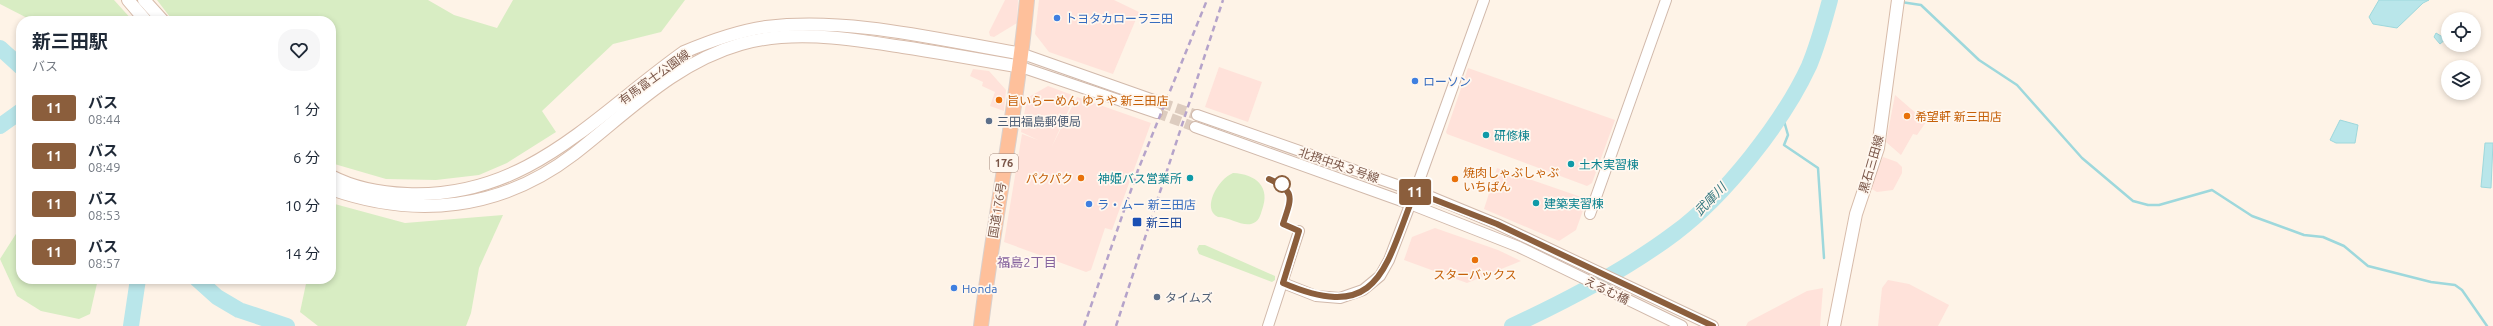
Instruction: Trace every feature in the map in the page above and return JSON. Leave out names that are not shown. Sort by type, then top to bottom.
[{"type":"highway","name":"国道176号","points":[[981,326],[990,249],[1022,61],[1027,0]]},
{"type":"main road","points":[[128,0],[142,16]]},
{"type":"main road","points":[[144,0],[158,16]]},
{"type":"main road","name":"黒石三田線","points":[[1834,326],[1856,214],[1878,148],[1898,4]]},
{"type":"main road","name":"有馬富士公園線","points":[[336,178],[364,188],[394,194],[429,195],[451,193],[491,183],[543,160],[684,52],[711,41],[764,28],[801,24],[880,30],[1022,61]]},
{"type":"main road","name":"有馬富士公園線","points":[[336,191],[360,199],[392,205],[431,207],[462,204],[494,196],[547,172],[574,154],[658,86],[690,65],[715,53],[766,39],[798,36],[872,42],[1022,61]]},
{"type":"street","points":[[1283,283],[1316,296],[1327,298],[1353,295],[1374,283],[1384,270],[1415,192],[1484,0]]},
{"type":"street","points":[[1590,214],[1666,0]]},
{"type":"street","points":[[1022,61],[1162,103]]},
{"type":"street","points":[[1022,61],[1157,113]]},
{"type":"street","name":"北摂中央３号線","points":[[1197,115],[1415,192],[1497,224],[1545,247]]},
{"type":"street","name":"北摂中央３号線","points":[[1195,127],[1410,204],[1532,253]]},
{"type":"street","points":[[1268,326],[1299,231]]},
{"type":"street","name":"えるむ橋","points":[[1545,247],[1713,326]]},
{"type":"street","name":"えるむ橋","points":[[1532,253],[1682,326]]},
{"type":"shaded area","points":[[1005,0],[1018,0],[1017,23],[994,37],[990,36],[989,32]]},
{"type":"shaded area","points":[[1039,0],[1114,0],[1139,12],[1113,74],[1049,52],[1035,34]]},
{"type":"shaded area","points":[[1219,67],[1262,82],[1248,122],[1205,107]]},
{"type":"shaded area","points":[[1468,68],[1615,120],[1592,183],[1587,186],[1447,134],[1446,132]]},
{"type":"shaded area","points":[[973,69],[989,71],[1006,90],[1004,111],[990,106],[995,92],[982,86],[983,82],[970,76]]},
{"type":"shaded area","points":[[1048,86],[1075,96],[1052,146],[1077,97],[1151,123],[1112,230],[1105,228],[1091,270],[1086,272],[1004,242],[1022,134],[1038,140],[1021,132],[1027,98]]},
{"type":"shaded area","points":[[1895,95],[1926,122],[1917,135],[1913,134],[1901,155],[1886,142]]},
{"type":"shaded area","points":[[1883,157],[1897,162],[1902,167],[1902,173],[1893,190],[1877,192],[1870,188]]},
{"type":"shaded area","name":"建築実習棟","points":[[1497,168],[1584,198],[1586,202],[1576,230],[1559,241],[1484,209]]},
{"type":"shaded area","points":[[1435,228],[1498,250],[1521,261],[1467,283],[1404,260],[1412,237]]},
{"type":"shaded area","points":[[1888,280],[1909,284],[1949,305],[1938,326],[1878,326],[1882,288]]},
{"type":"shaded area","points":[[1823,288],[1820,326],[1746,326],[1748,322],[1807,291]]},
{"type":"green space","points":[[0,0],[114,0],[128,16],[23,16],[0,4]]},
{"type":"green space","points":[[157,0],[428,0],[454,15],[497,28],[513,0],[685,0],[661,32],[613,44],[542,111],[556,132],[507,163],[479,175],[436,180],[386,179],[336,164],[336,16],[169,16]]},
{"type":"green space","points":[[1233,173],[1255,179],[1263,188],[1264,202],[1260,217],[1254,223],[1243,224],[1218,217],[1213,213],[1211,201],[1217,187],[1227,176]]},
{"type":"green space","points":[[336,204],[405,223],[503,215],[479,268],[471,313],[466,326],[318,326],[300,312],[306,284],[336,284]]},
{"type":"green space","points":[[16,234],[16,284],[97,284],[90,314],[79,319],[41,311],[17,296],[0,259]]},
{"type":"green space","points":[[1199,245],[1205,245],[1275,276],[1275,280],[1272,282],[1199,254],[1197,249]]},
{"type":"water","points":[[2379,0],[2429,0],[2423,3],[2397,28],[2373,24],[2369,17]]},
{"type":"water","points":[[2436,33],[2441,36],[2441,43],[2440,44],[2434,37]]},
{"type":"water","points":[[2340,120],[2358,125],[2355,143],[2336,143],[2330,140]]},
{"type":"water","points":[[2485,143],[2493,143],[2491,188],[2481,187]]},
{"type":"waterway","name":"武庫川","points":[[1512,326],[1596,284],[1656,247],[1694,217],[1733,179],[1768,134],[1798,88],[1815,50],[1830,0]]},
{"type":"waterway","points":[[1901,2],[1921,5],[1979,60],[2017,85],[2082,158],[2133,201],[2148,205],[2159,205],[2212,190],[2252,216],[2304,235],[2323,237],[2344,246],[2368,266],[2431,282],[2455,285],[2462,290],[2487,326]]},
{"type":"waterway","points":[[0,48],[16,62]]},
{"type":"waterway","points":[[1782,114],[1788,135],[1784,145],[1818,168],[1824,258]]},
{"type":"waterway","points":[[0,126],[16,115]]},
{"type":"waterway","points":[[131,326],[137,284]]},
{"type":"waterway","points":[[203,284],[217,297],[239,310],[287,326]]},
{"type":"tunnel","points":[[1162,103],[1197,115]]},
{"type":"tunnel","points":[[1157,113],[1195,127]]},
{"type":"railway","points":[[1084,326],[1138,170],[1207,0]]},
{"type":"railway","points":[[1116,326],[1223,0]]},
{"type":"bus line","name":"11","points":[[1269,179],[1282,185],[1288,190],[1291,196],[1283,224],[1299,231],[1283,283],[1316,296],[1340,298],[1353,295],[1374,283],[1384,270],[1389,260],[1415,192],[1434,198],[1497,224],[1713,326]]},
{"type":"place","name":"トヨタカローラ三田","points":[[1057,18]]},
{"type":"place","name":"ローソン","points":[[1415,81]]},
{"type":"place","name":"旨いらーめん ゆうや 新三田店","points":[[999,100]]},
{"type":"place","name":"希望軒 新三田店","points":[[1907,116]]},
{"type":"place","name":"三田福島郵便局","points":[[989,121]]},
{"type":"place","name":"研修棟","points":[[1486,135]]},
{"type":"place","name":"土木実習棟","points":[[1571,164]]},
{"type":"place","name":"パクパク","points":[[1081,178]]},
{"type":"place","name":"神姫バス営業所","points":[[1190,178]]},
{"type":"place","name":"焼肉しゃぶしゃぶ いちばん","points":[[1455,179]]},
{"type":"place","name":"建築実習棟","points":[[1536,203]]},
{"type":"place","name":"ラ・ムー 新三田店","points":[[1089,204]]},
{"type":"place","name":"新三田","points":[[1137,222]]},
{"type":"place","name":"スターバックス","points":[[1475,260]]},
{"type":"place","name":"Honda","points":[[954,288]]},
{"type":"place","name":"タイムズ","points":[[1157,297]]},
{"type":"district","name":"福島2丁目","points":[[1027,262]]}]
